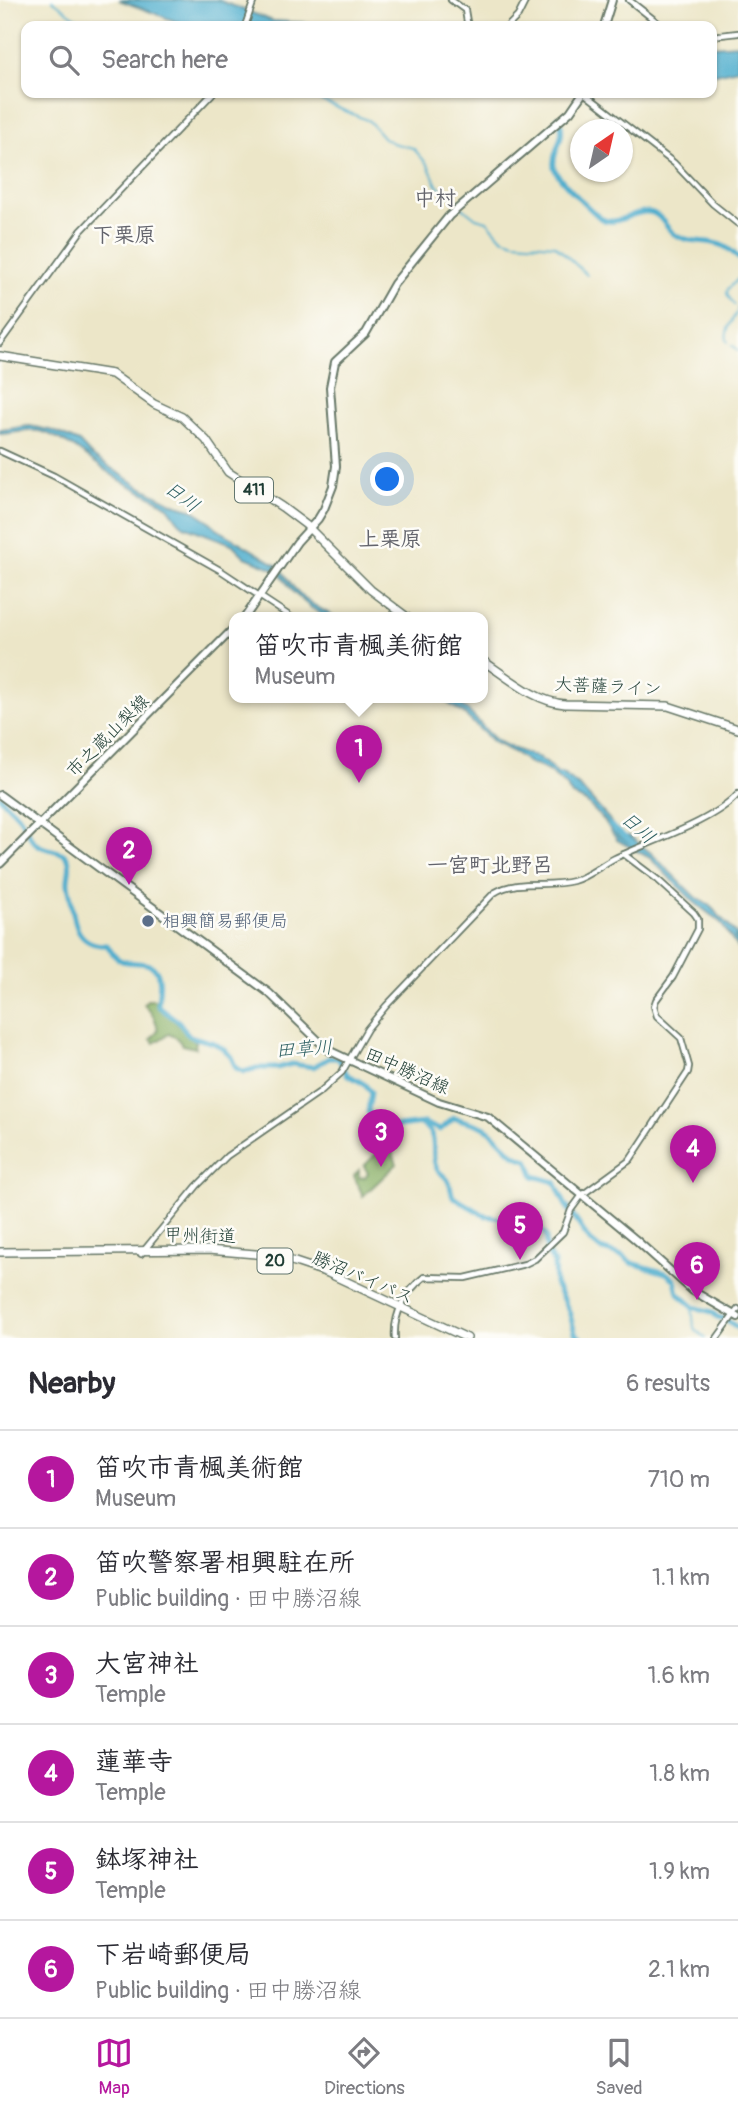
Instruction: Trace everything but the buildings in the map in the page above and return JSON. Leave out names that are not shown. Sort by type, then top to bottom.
[{"type":"highway","name":"411","points":[[0,356],[116,375],[153,404],[182,417],[206,440],[228,472],[310,529],[371,590],[400,612]]},
{"type":"highway","name":"大菩薩ライン","points":[[488,665],[538,697],[552,702],[668,706],[738,729]]},
{"type":"highway","name":"勝沼バイパス","points":[[0,1254],[142,1252],[222,1255],[282,1263],[323,1276],[458,1336]]},
{"type":"main road","points":[[606,21],[612,0]]},
{"type":"main road","points":[[249,612],[297,542],[324,509],[335,475],[330,387],[335,362],[363,338],[394,284],[461,205],[575,107],[580,98]]},
{"type":"main road","name":"市之蔵山梨線","points":[[0,864],[229,633]]},
{"type":"main road","name":"田中勝沼線","points":[[0,794],[269,993],[328,1050],[348,1063],[439,1102],[488,1117],[662,1262],[693,1292],[735,1315]]},
{"type":"street","points":[[451,0],[465,10],[467,21]]},
{"type":"street","points":[[513,21],[526,0]]},
{"type":"street","points":[[629,0],[656,21]]},
{"type":"street","points":[[247,21],[253,3]]},
{"type":"street","points":[[717,35],[738,33]]},
{"type":"street","points":[[0,342],[51,269],[92,217],[208,98]]},
{"type":"street","points":[[590,98],[674,163],[713,204],[738,224]]},
{"type":"street","points":[[0,451],[54,476],[228,575],[284,612]]},
{"type":"street","points":[[142,1252],[197,1186],[227,1156],[321,1091],[342,1072],[368,1029],[386,1006],[494,893],[509,886],[573,881],[719,809],[738,794]]},
{"type":"street","points":[[395,1338],[400,1308],[407,1294],[424,1277],[456,1280],[535,1259],[563,1232],[570,1213],[582,1195],[630,1160],[686,1077],[689,1066],[681,1038],[657,1016],[654,1006],[673,977],[698,929],[698,919],[694,912],[626,853]]},
{"type":"street","points":[[717,1338],[735,1315]]},
{"type":"green space","points":[[147,1000],[155,1000],[159,1008],[196,1041],[195,1048],[182,1045],[177,1038],[169,1034],[154,1043],[151,1039],[158,1031],[154,1016],[144,1005]]},
{"type":"green space","points":[[383,1147],[391,1149],[397,1164],[363,1196],[354,1176],[359,1170],[359,1178],[365,1177],[368,1173],[364,1166]]},
{"type":"water","points":[[119,0],[218,0],[273,21],[175,21]]},
{"type":"water","points":[[738,44],[738,69],[717,74],[717,46]]},
{"type":"water","points":[[30,426],[54,431],[79,442],[91,455],[139,486],[174,504],[191,509],[219,530],[277,565],[303,597],[326,612],[318,612],[310,607],[272,568],[245,557],[232,544],[184,526],[163,503],[120,480],[62,440],[37,431],[0,434],[0,430]]},
{"type":"water","points":[[448,703],[457,703],[495,739],[539,759],[581,788],[609,819],[618,836],[633,845],[628,835],[651,853],[695,897],[709,905],[738,936],[738,939],[734,936],[738,948],[720,922],[694,902],[650,858],[617,840],[604,820],[586,802],[572,795],[565,785],[548,771],[532,765],[493,742],[464,714]]},
{"type":"waterway","points":[[52,0],[81,21]]},
{"type":"waterway","points":[[315,98],[369,121],[392,143],[413,148],[428,165],[437,185],[459,203]]},
{"type":"waterway","name":"田草川","points":[[558,118],[562,131],[554,161],[556,172],[600,218],[612,221],[641,212],[653,213],[677,236],[716,243],[738,258]]},
{"type":"waterway","points":[[462,207],[476,218],[487,221],[502,238],[515,242],[555,245],[587,275]]},
{"type":"waterway","points":[[734,305],[727,294],[728,289],[738,279]]},
{"type":"waterway","points":[[728,342],[727,331],[736,313]]},
{"type":"waterway","points":[[732,345],[738,350]]},
{"type":"waterway","name":"田草川","points":[[1,797],[17,814],[38,845],[62,853],[67,858],[68,886],[74,917],[83,938],[89,942],[107,945],[122,961],[154,967],[160,981],[158,1006],[179,1022],[189,1036],[214,1043],[226,1051],[236,1068],[244,1072],[292,1064],[313,1067],[329,1058],[338,1058],[347,1074],[364,1084],[371,1092],[368,1112],[389,1125],[424,1123],[440,1130],[454,1118],[483,1127],[515,1155],[528,1160],[534,1176],[555,1182],[565,1204],[590,1241],[600,1249],[622,1256],[632,1263],[666,1273],[675,1280],[678,1293],[694,1307],[712,1312],[738,1328]]},
{"type":"waterway","name":"日川","points":[[610,825],[635,845]]},
{"type":"waterway","points":[[421,1124],[431,1134],[435,1163],[438,1171],[447,1179],[453,1197],[486,1216],[535,1224],[546,1235],[547,1252],[554,1263],[555,1284],[569,1311],[575,1333],[581,1338]]},
{"type":"waterway","name":"田草川","points":[[692,1305],[694,1328],[705,1338]]},
{"type":"place","name":"笛吹市青楓美術館","points":[[359,783]]},
{"type":"place","name":"笛吹警察署相興駐在所","points":[[129,885]]},
{"type":"place","name":"相興簡易郵便局","points":[[148,921]]},
{"type":"place","name":"大宮神社","points":[[381,1167]]},
{"type":"place","name":"蓮華寺","points":[[693,1183]]},
{"type":"place","name":"鉢塚神社","points":[[520,1260]]},
{"type":"place","name":"下岩崎郵便局","points":[[697,1300]]},
{"type":"district","name":"中村","points":[[435,198]]},
{"type":"district","name":"下栗原","points":[[124,235]]},
{"type":"district","name":"上栗原","points":[[390,539]]},
{"type":"district","name":"一宮町北野呂","points":[[490,865]]}]
